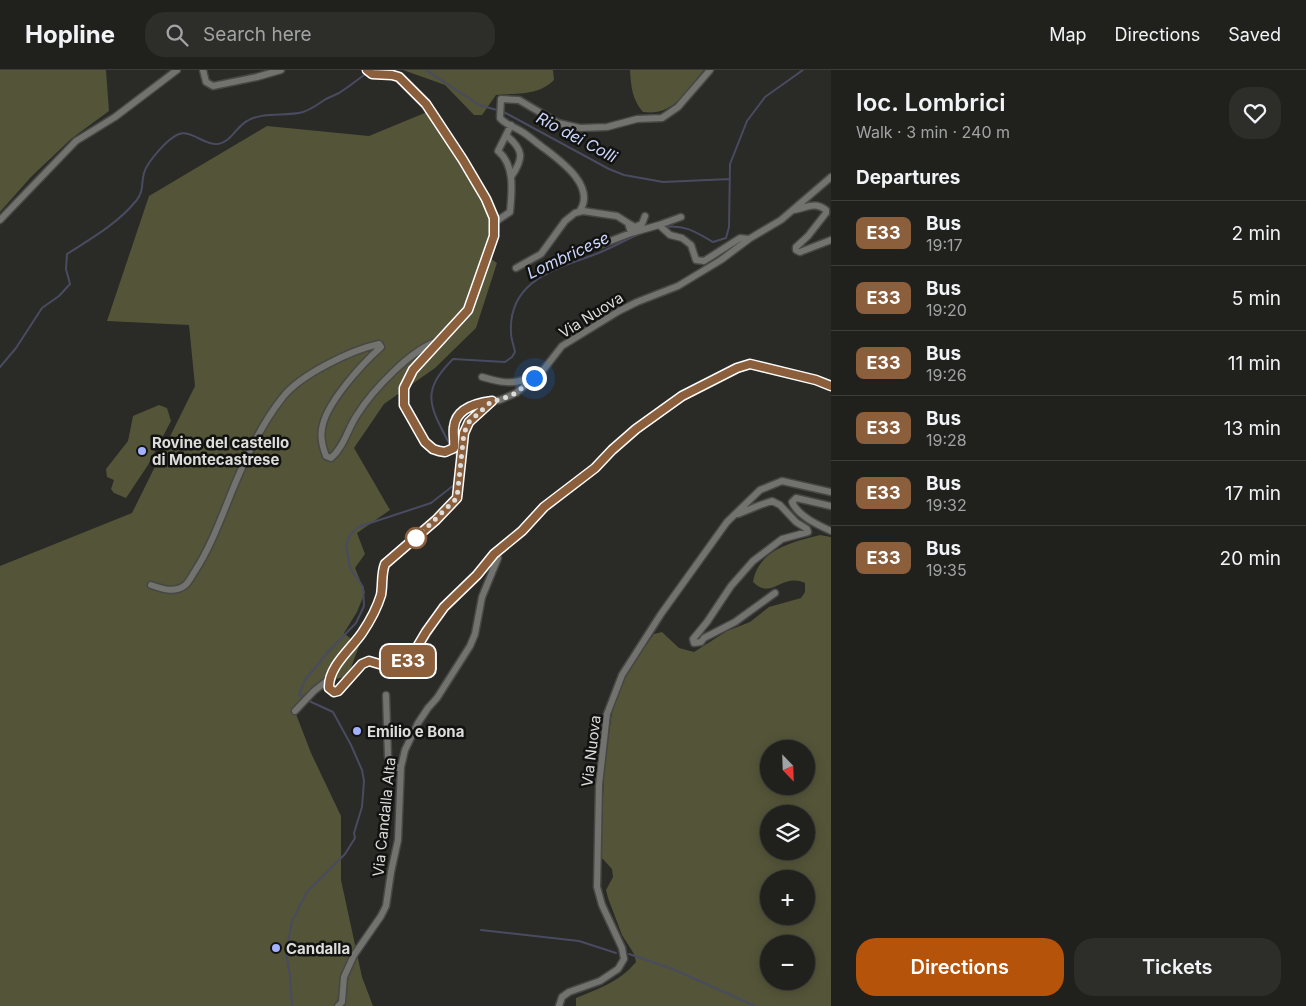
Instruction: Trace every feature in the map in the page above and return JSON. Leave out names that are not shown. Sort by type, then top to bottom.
[{"type":"street","points":[[0,220],[76,141],[122,112],[177,70]]},
{"type":"street","points":[[204,70],[206,82],[213,86],[281,70]]},
{"type":"street","points":[[580,212],[584,199],[578,181],[569,168],[520,130],[500,118],[501,99],[519,100],[558,123],[580,128],[607,126],[637,119],[662,118],[678,107],[710,70]]},
{"type":"street","points":[[370,72],[399,77],[426,104],[486,199],[495,222],[492,244],[468,310],[413,370],[404,388],[404,405],[425,442],[433,449],[445,452],[454,448],[454,425],[463,412],[475,404],[492,401]]},
{"type":"street","points":[[495,222],[510,212],[511,177],[505,156],[498,150],[511,125]]},
{"type":"street","points":[[506,135],[515,143],[520,152],[520,161],[511,177]]},
{"type":"street","name":"Via Nuova","points":[[329,679],[340,660],[362,633],[376,610],[381,594],[382,573],[385,564],[436,520],[457,498],[464,433],[467,425],[492,401],[500,400],[516,393],[544,369],[562,346],[625,308],[678,286],[721,260],[781,220],[831,177]]},
{"type":"street","points":[[794,210],[813,204],[826,210],[826,213],[808,236],[796,247],[796,250],[800,252],[809,250],[831,240]]},
{"type":"street","points":[[516,268],[541,254],[565,221],[575,213],[600,213],[617,216],[628,224],[636,226],[642,224],[645,216]]},
{"type":"street","points":[[600,245],[681,217]]},
{"type":"street","points":[[628,224],[631,233]]},
{"type":"street","points":[[659,226],[670,235],[682,238],[691,245],[696,260],[704,261],[740,238],[749,240]]},
{"type":"street","points":[[151,585],[171,591],[184,586],[191,578],[202,561],[241,470],[267,420],[283,396],[299,380],[356,351],[379,344],[381,347],[342,390],[327,414],[322,429],[322,444],[326,456],[331,458],[340,447],[356,415],[393,372],[431,343],[439,341]]},
{"type":"street","points":[[329,679],[329,688],[334,692],[338,691],[362,664],[369,661],[396,669],[407,664],[444,607],[477,575],[494,554],[522,531],[544,507],[595,468],[636,429],[682,396],[737,368],[750,364],[816,380],[831,386]]},
{"type":"street","points":[[482,378],[514,382],[525,380],[535,372],[544,369]]},
{"type":"street","name":"Via Nuova","points":[[559,1006],[562,996],[600,980],[618,969],[624,959],[622,948],[602,904],[597,887],[599,785],[607,714],[622,675],[632,657],[730,518],[760,490],[782,481],[831,492]]},
{"type":"street","points":[[831,506],[796,498],[792,502],[794,507],[812,522],[831,531]]},
{"type":"street","points":[[730,518],[772,501],[780,505],[808,532],[782,540],[753,561],[731,586],[707,622],[697,632],[693,639],[694,643],[701,642],[704,638],[735,622],[775,593]]},
{"type":"street","name":"Via Candalla Alta","points":[[338,1006],[342,1002],[344,977],[352,960],[386,906],[398,840],[401,767],[405,750],[418,723],[437,698],[470,646],[475,634],[482,597],[498,558],[494,554]]},
{"type":"street","points":[[296,711],[314,691],[329,679]]},
{"type":"street","points":[[386,695],[388,757],[398,768],[401,767]]},
{"type":"green space","points":[[0,70],[106,70],[109,111],[71,139],[31,177],[0,212]]},
{"type":"green space","points":[[403,70],[553,70],[554,80],[541,89],[534,91],[496,95],[482,115],[474,115],[445,85]]},
{"type":"green space","points":[[630,70],[704,70],[685,94],[671,106],[654,112],[643,112],[634,97]]},
{"type":"green space","points":[[427,112],[486,205],[493,239],[483,253],[497,263],[476,328],[435,368],[384,404],[354,448],[390,510],[357,533],[365,554],[355,568],[365,592],[357,612],[344,633],[359,646],[348,676],[321,683],[296,714],[311,753],[341,816],[341,880],[362,977],[373,1006],[0,1006],[0,566],[132,513],[195,386],[189,325],[107,321],[149,196],[267,126],[369,136]]},
{"type":"green space","points":[[159,405],[167,408],[171,421],[148,465],[126,498],[114,493],[111,489],[114,480],[107,477],[106,469],[128,441],[133,416]]},
{"type":"green space","points":[[820,535],[831,537],[831,1006],[576,1006],[576,998],[616,980],[636,962],[634,954],[622,935],[608,898],[606,890],[613,877],[612,869],[601,857],[604,770],[612,712],[623,681],[654,634],[662,632],[679,648],[694,652],[727,631],[750,622],[769,607],[801,598],[805,592],[805,583],[790,581],[766,589],[753,582],[756,571],[762,562],[778,549]]},
{"type":"waterway","name":"Rio dei Colli","points":[[426,70],[479,105],[497,110]]},
{"type":"waterway","name":"Lombricese","points":[[664,227],[684,228],[713,242],[726,238],[729,227],[730,164],[747,121],[765,97],[803,70]]},
{"type":"waterway","name":"Rio dei Colli","points":[[0,367],[16,348],[42,308],[59,296],[70,284],[66,269],[67,254],[104,230],[129,209],[140,194],[146,168],[153,157],[169,140],[174,136],[184,133],[208,143],[223,143],[247,121],[260,116],[306,111],[339,93],[367,73]]},
{"type":"waterway","name":"Rio dei Colli","points":[[502,111],[609,169],[624,175],[663,182],[730,179]]},
{"type":"waterway","name":"Lombricese","points":[[305,698],[299,695],[305,680],[327,653],[356,623],[364,606],[363,587],[350,568],[346,545],[350,535],[358,527],[431,503],[454,485],[458,464],[455,451],[436,418],[431,398],[436,380],[443,370],[453,359],[505,362],[515,352],[511,335],[512,315],[517,300],[526,289],[537,279],[565,265],[602,252],[642,233]]},
{"type":"waterway","name":"Lombricese","points":[[292,1006],[286,953],[292,921],[307,892],[345,854],[355,838],[354,833],[362,807],[364,781],[362,770],[351,745],[333,712],[309,701]]},
{"type":"waterway","points":[[481,930],[579,941],[616,953]]},
{"type":"waterway","points":[[629,954],[673,969],[755,1006]]},
{"type":"bus line","name":"E33","points":[[367,70],[372,74],[399,77],[426,104],[486,199],[495,222],[492,244],[468,310],[413,370],[404,388],[404,405],[425,442],[433,449],[445,452],[454,448],[454,425],[463,412],[475,404],[492,401],[469,422],[464,433],[457,498],[436,520],[385,564],[382,573],[381,594],[376,610],[362,633],[340,660],[329,679],[328,685],[331,690],[334,692],[338,691],[362,664],[369,661],[396,669],[407,664],[444,607],[477,575],[494,554],[522,531],[544,507],[595,468],[636,429],[682,396],[737,368],[750,364],[816,380],[831,386]]},
{"type":"place","name":"Rovine del castello di Montecastrese","points":[[142,451]]},
{"type":"place","name":"Emilio e Bona","points":[[357,731]]},
{"type":"place","name":"Candalla","points":[[276,948]]},
{"type":"route","points":[[416,538],[457,498],[464,433],[469,422],[492,401],[500,400],[516,393],[534,378]]}]
